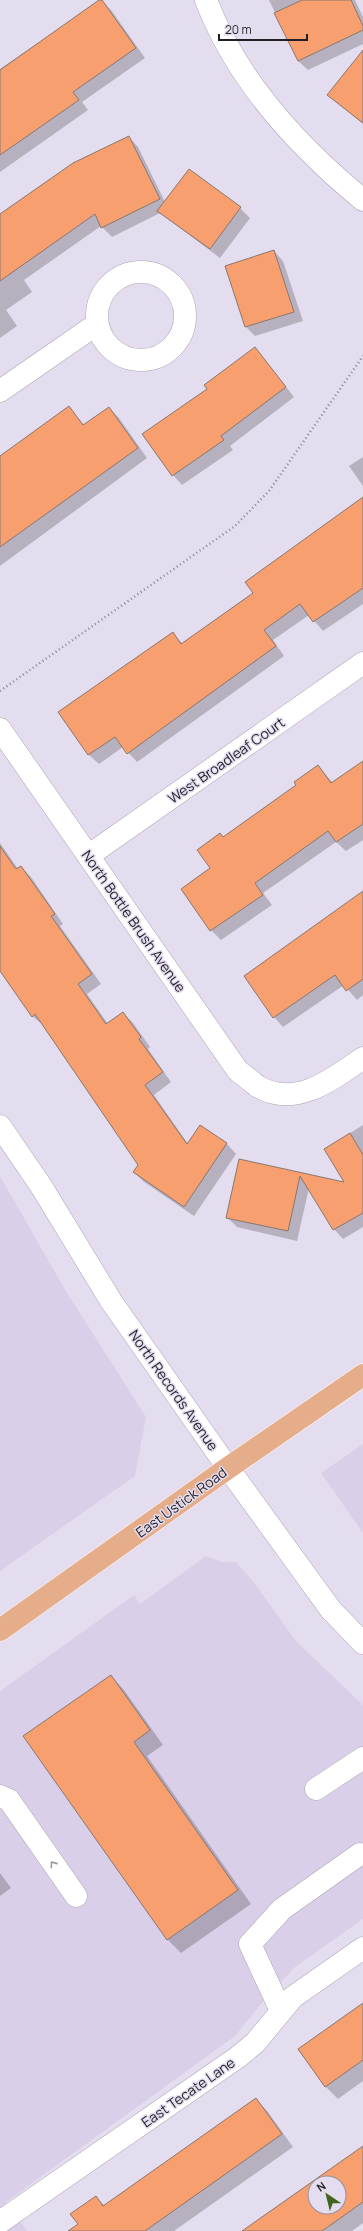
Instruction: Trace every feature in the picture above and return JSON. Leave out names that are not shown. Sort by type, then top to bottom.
[{"type":"main road","name":"East Ustick Road","points":[[0,1630],[228,1468],[363,1375]]},
{"type":"street","points":[[206,0],[232,54],[259,95],[290,134],[325,168],[363,200]]},
{"type":"street","points":[[133,272],[150,272],[166,279],[179,291],[185,307],[185,325],[178,341],[166,353],[150,360],[132,360],[116,353],[103,341],[97,324],[97,307],[104,290],[117,279],[133,272]]},
{"type":"street","points":[[0,391],[97,324]]},
{"type":"street","name":"West Broadleaf Court","points":[[88,856],[363,663]]},
{"type":"street","name":"North Bottle Brush Avenue","points":[[0,730],[238,1070],[258,1086],[282,1095],[305,1092],[329,1082],[363,1058]]},
{"type":"street","name":"North Records Avenue","points":[[0,1126],[41,1186],[111,1301],[228,1468],[331,1610],[363,1643]]},
{"type":"street","points":[[316,1789],[363,1758]]},
{"type":"street","points":[[0,1796],[9,1800],[76,1896]]},
{"type":"street","points":[[281,2012],[250,1944],[282,1909],[360,1854]]},
{"type":"street","name":"East Tecate Lane","points":[[0,2222],[238,2057],[256,2043],[293,1997],[309,1984],[363,1948]]},
{"type":"path","points":[[0,691],[235,526],[269,491],[363,356]]},
{"type":"shaded area","points":[[0,1176],[64,1288],[146,1417],[135,1476],[0,1571]]},
{"type":"shaded area","points":[[363,1444],[363,1533],[321,1473]]},
{"type":"shaded area","points":[[206,1556],[222,1562],[236,1562],[255,1584],[296,1641],[363,1705],[363,1919],[295,1967],[265,1999],[235,2036],[6,2202],[27,2231],[0,2231],[0,1691],[134,1595],[140,1604]]},
{"type":"building","points":[[99,0],[102,0],[136,48],[73,92],[79,100],[0,155],[0,70]]},
{"type":"building","points":[[302,0],[351,0],[363,26],[363,30],[298,61],[274,13]]},
{"type":"building","points":[[363,50],[363,123],[327,95]]},
{"type":"building","points":[[129,136],[160,199],[101,228],[95,214],[0,281],[0,214],[73,163]]},
{"type":"building","points":[[189,169],[241,207],[210,249],[157,211]]},
{"type":"building","points":[[274,250],[294,312],[245,327],[225,266]]},
{"type":"building","points":[[255,347],[286,387],[221,436],[224,440],[172,476],[142,434],[207,389],[204,385]]},
{"type":"building","points":[[69,406],[83,425],[109,407],[138,448],[0,547],[0,456]]},
{"type":"building","points":[[363,497],[363,588],[313,622],[300,604],[264,630],[276,646],[127,754],[115,737],[88,755],[58,712],[173,632],[181,644],[253,593],[245,582]]},
{"type":"building","points":[[363,761],[363,824],[336,842],[328,831],[255,883],[263,895],[210,931],[181,889],[210,868],[197,850],[220,833],[223,837],[296,785],[294,782],[318,765],[331,783]]},
{"type":"building","points":[[0,846],[16,869],[21,866],[55,914],[51,916],[92,974],[78,984],[106,1024],[123,1012],[141,1037],[139,1039],[163,1072],[145,1085],[187,1144],[200,1125],[227,1143],[184,1207],[133,1172],[138,1165],[35,1014],[32,1017],[0,971]]},
{"type":"building","points":[[363,891],[363,979],[346,991],[335,975],[273,1018],[244,976]]},
{"type":"building","points":[[350,1133],[363,1155],[363,1213],[333,1230],[300,1176],[288,1231],[226,1218],[239,1159],[344,1182],[324,1149]]},
{"type":"building","points":[[111,1675],[150,1730],[134,1742],[238,1890],[167,1940],[23,1736]]},
{"type":"building","points":[[363,2003],[363,2060],[325,2087],[298,2049]]},
{"type":"building","points":[[256,2098],[282,2134],[145,2231],[68,2231],[78,2224],[70,2214],[96,2196],[103,2206]]},
{"type":"building","points":[[363,2146],[363,2202],[347,2213],[347,2175],[322,2175]]},
{"type":"building","points":[[307,2185],[307,2215],[345,2215],[322,2231],[242,2231]]}]
